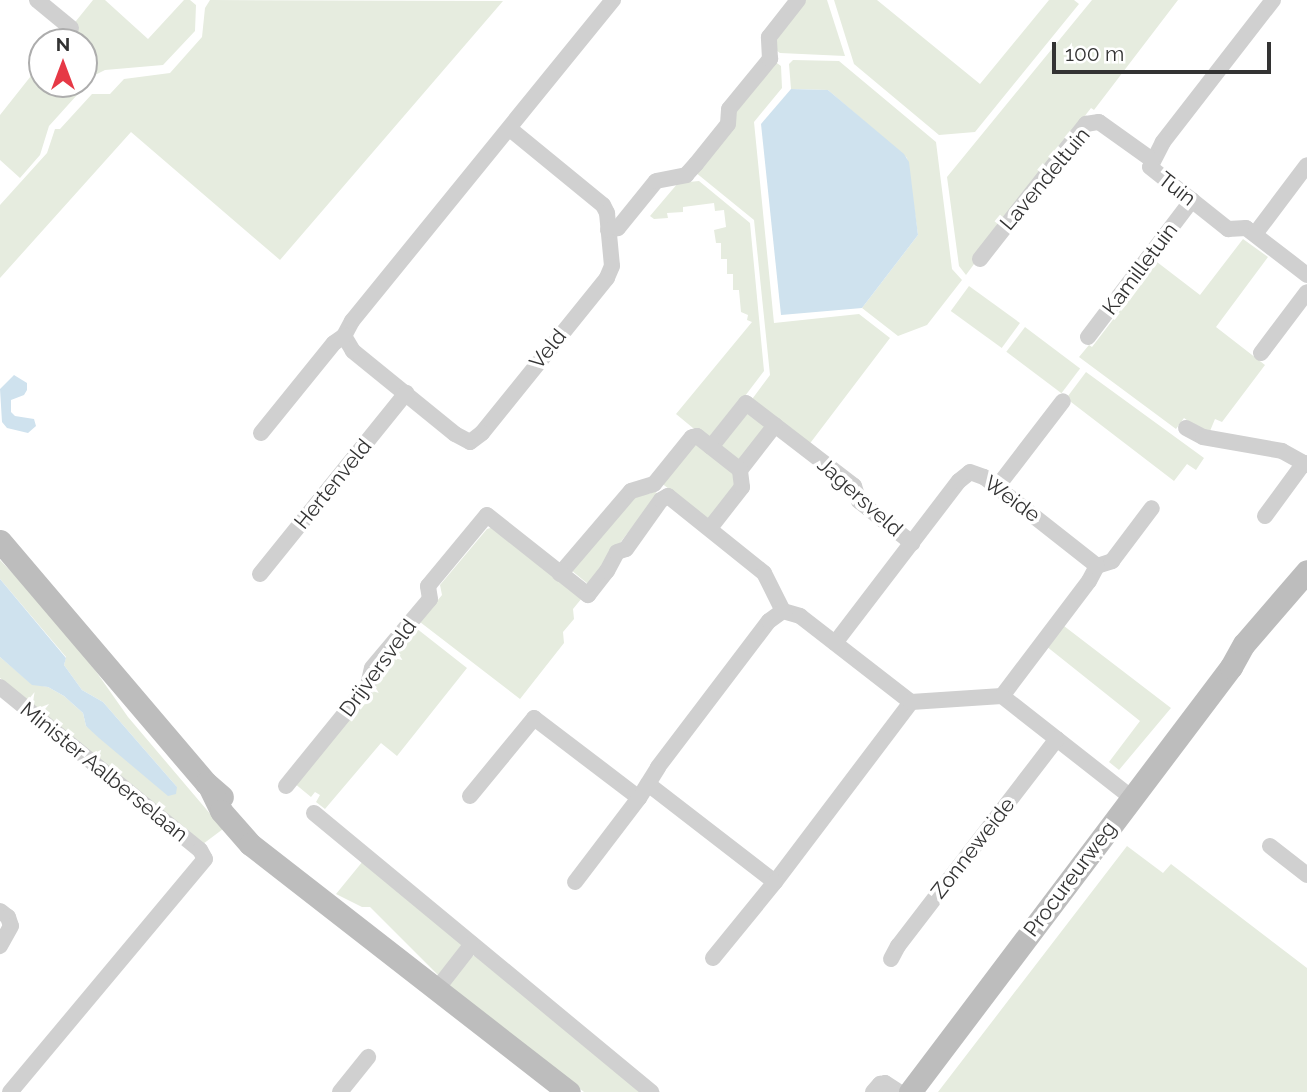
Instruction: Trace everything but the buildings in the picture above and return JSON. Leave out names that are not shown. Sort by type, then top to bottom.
[{"type":"main road","points":[[0,541],[210,788],[221,811],[250,844],[569,1092]]},
{"type":"main road","name":"Procureurweg","points":[[910,1092],[1231,667],[1244,645],[1307,571]]},
{"type":"main road","name":"Procureurweg","points":[[1231,667],[1307,591]]},
{"type":"street","points":[[37,0],[71,28]]},
{"type":"street","points":[[261,433],[334,343],[344,336],[352,321],[613,0]]},
{"type":"street","points":[[608,230],[618,228],[656,181],[686,175],[696,164],[728,124],[729,109],[770,59],[769,37],[798,0]]},
{"type":"street","name":"Tuin","points":[[1273,0],[1152,160],[1150,167],[1228,229],[1246,228],[1307,275]]},
{"type":"street","name":"Lavendeltuin","points":[[980,260],[1086,124],[1099,122],[1152,160]]},
{"type":"street","name":"Veld","points":[[344,336],[353,351],[462,439],[470,442],[477,438],[607,278],[612,266],[603,205],[510,129]]},
{"type":"street","points":[[1255,234],[1307,164]]},
{"type":"street","name":"Kamilletuin","points":[[1088,337],[1192,201]]},
{"type":"street","points":[[1261,354],[1307,292]]},
{"type":"street","name":"Hertenveld","points":[[260,574],[406,393]]},
{"type":"street","points":[[997,487],[1063,401]]},
{"type":"street","name":"Jagersveld","points":[[711,447],[746,402],[854,486],[859,501],[912,543]]},
{"type":"street","points":[[710,528],[742,487],[740,470],[775,425]]},
{"type":"street","points":[[1185,428],[1203,437],[1282,451],[1306,464],[1265,516]]},
{"type":"street","points":[[740,470],[697,436],[692,437],[654,484],[631,491],[560,574],[588,595],[607,571],[617,552],[626,548],[661,500],[668,496],[764,573],[783,611],[800,616],[911,702],[1002,696],[1131,797]]},
{"type":"street","name":"Weide","points":[[835,643],[959,481],[970,471],[997,487],[1097,566]]},
{"type":"street","points":[[1002,696],[1089,581],[1097,566],[1112,561],[1152,508]]},
{"type":"street","name":"Drijversveld","points":[[286,786],[368,685],[372,668],[430,599],[428,586],[488,515],[560,574]]},
{"type":"street","points":[[575,882],[769,621],[783,611]]},
{"type":"street","name":"Minister Aalberselaan","points":[[0,687],[200,850],[205,859],[10,1092]]},
{"type":"street","points":[[713,958],[775,882],[911,702]]},
{"type":"street","points":[[470,796],[534,718],[775,882]]},
{"type":"street","name":"Zonneweide","points":[[891,959],[898,946],[1057,739]]},
{"type":"street","points":[[314,813],[651,1092]]},
{"type":"street","points":[[1270,846],[1307,874]]},
{"type":"street","points":[[0,911],[9,918],[11,926],[10,934],[0,946]]},
{"type":"street","points":[[437,989],[472,944]]},
{"type":"street","points":[[340,1092],[368,1057]]},
{"type":"street","points":[[873,1092],[880,1084],[885,1083],[899,1092]]},
{"type":"shaded area","points":[[93,0],[105,0],[148,39],[184,0],[190,0],[196,5],[195,31],[163,65],[105,70],[98,74],[98,28],[70,28]]},
{"type":"shaded area","points":[[210,0],[503,1],[280,260],[131,132],[0,278],[0,205],[47,153],[55,129],[60,129],[88,98],[98,98],[98,94],[110,94],[124,79],[170,73],[202,37],[205,8]]},
{"type":"shaded area","points":[[804,0],[827,0],[845,56],[780,53],[773,48],[772,39]]},
{"type":"shaded area","points":[[834,0],[877,0],[980,84],[1049,0],[1074,0],[1079,4],[975,132],[939,135],[854,64]]},
{"type":"shaded area","points":[[1092,0],[1178,0],[1094,110],[1091,108],[974,258],[977,260],[966,275],[959,266],[947,177]]},
{"type":"shaded area","points":[[793,60],[839,61],[936,142],[952,269],[962,280],[927,325],[898,336],[862,308],[918,235],[907,158],[828,90],[791,89],[789,64]]},
{"type":"shaded area","points":[[774,61],[781,66],[782,88],[754,122],[774,323],[859,314],[890,338],[808,446],[750,402],[770,375],[754,220],[695,172],[733,111]]},
{"type":"shaded area","points":[[28,80],[28,98],[74,98],[49,126],[40,155],[20,178],[0,160],[0,115]]},
{"type":"shaded area","points":[[699,181],[750,223],[764,371],[710,442],[676,414],[752,322],[747,320],[748,315],[741,312],[739,290],[733,290],[733,274],[727,274],[727,259],[721,259],[721,243],[716,243],[714,230],[726,227],[724,210],[715,211],[714,203],[683,207],[683,212],[667,213],[668,218],[654,219],[650,216],[678,183]]},
{"type":"shaded area","points":[[1243,239],[1268,257],[1216,327],[1265,365],[1222,422],[1215,419],[1210,431],[1199,429],[1184,418],[1176,429],[1079,357],[1089,345],[1092,347],[1157,262],[1200,295]]},
{"type":"shaded area","points":[[969,286],[1020,323],[1002,348],[951,311]]},
{"type":"shaded area","points":[[1025,327],[1080,369],[1061,393],[1006,352]]},
{"type":"shaded area","points":[[1086,372],[1204,458],[1196,470],[1187,464],[1174,481],[1071,402],[1068,396]]},
{"type":"shaded area","points":[[746,407],[769,425],[738,464],[715,446]]},
{"type":"shaded area","points":[[695,439],[735,471],[737,485],[710,521],[660,482]]},
{"type":"shaded area","points":[[653,490],[658,494],[588,584],[571,570],[634,494],[650,494]]},
{"type":"shaded area","points":[[494,527],[582,598],[573,609],[574,619],[563,632],[564,643],[520,699],[420,622],[442,595],[440,585],[487,529]]},
{"type":"shaded area","points":[[0,560],[41,603],[95,670],[128,717],[223,829],[203,844],[0,678],[0,657],[32,684],[48,687],[64,696],[83,713],[86,726],[177,787],[103,702],[82,690],[64,665],[66,657],[0,579]]},
{"type":"shaded area","points":[[1064,626],[1171,708],[1119,770],[1109,762],[1140,721],[1046,646]]},
{"type":"shaded area","points":[[416,628],[467,668],[397,756],[381,743],[325,809],[316,802],[320,795],[315,792],[311,797],[294,783]]},
{"type":"shaded area","points":[[1127,846],[1163,873],[1171,864],[1307,968],[1307,1092],[938,1092]]},
{"type":"shaded area","points":[[363,861],[462,944],[439,976],[370,907],[362,907],[336,894]]},
{"type":"shaded area","points":[[476,955],[642,1092],[584,1092],[447,985],[470,957]]},
{"type":"water","points":[[791,89],[828,90],[904,154],[909,162],[918,235],[862,308],[781,315],[761,124]]},
{"type":"water","points":[[14,375],[27,383],[27,390],[24,395],[11,400],[11,412],[15,416],[34,419],[36,426],[28,433],[7,428],[2,422],[0,389]]},
{"type":"water","points":[[0,579],[66,658],[64,665],[82,690],[103,702],[177,787],[176,794],[168,796],[99,738],[86,726],[83,713],[64,696],[48,687],[32,685],[0,657]]}]
